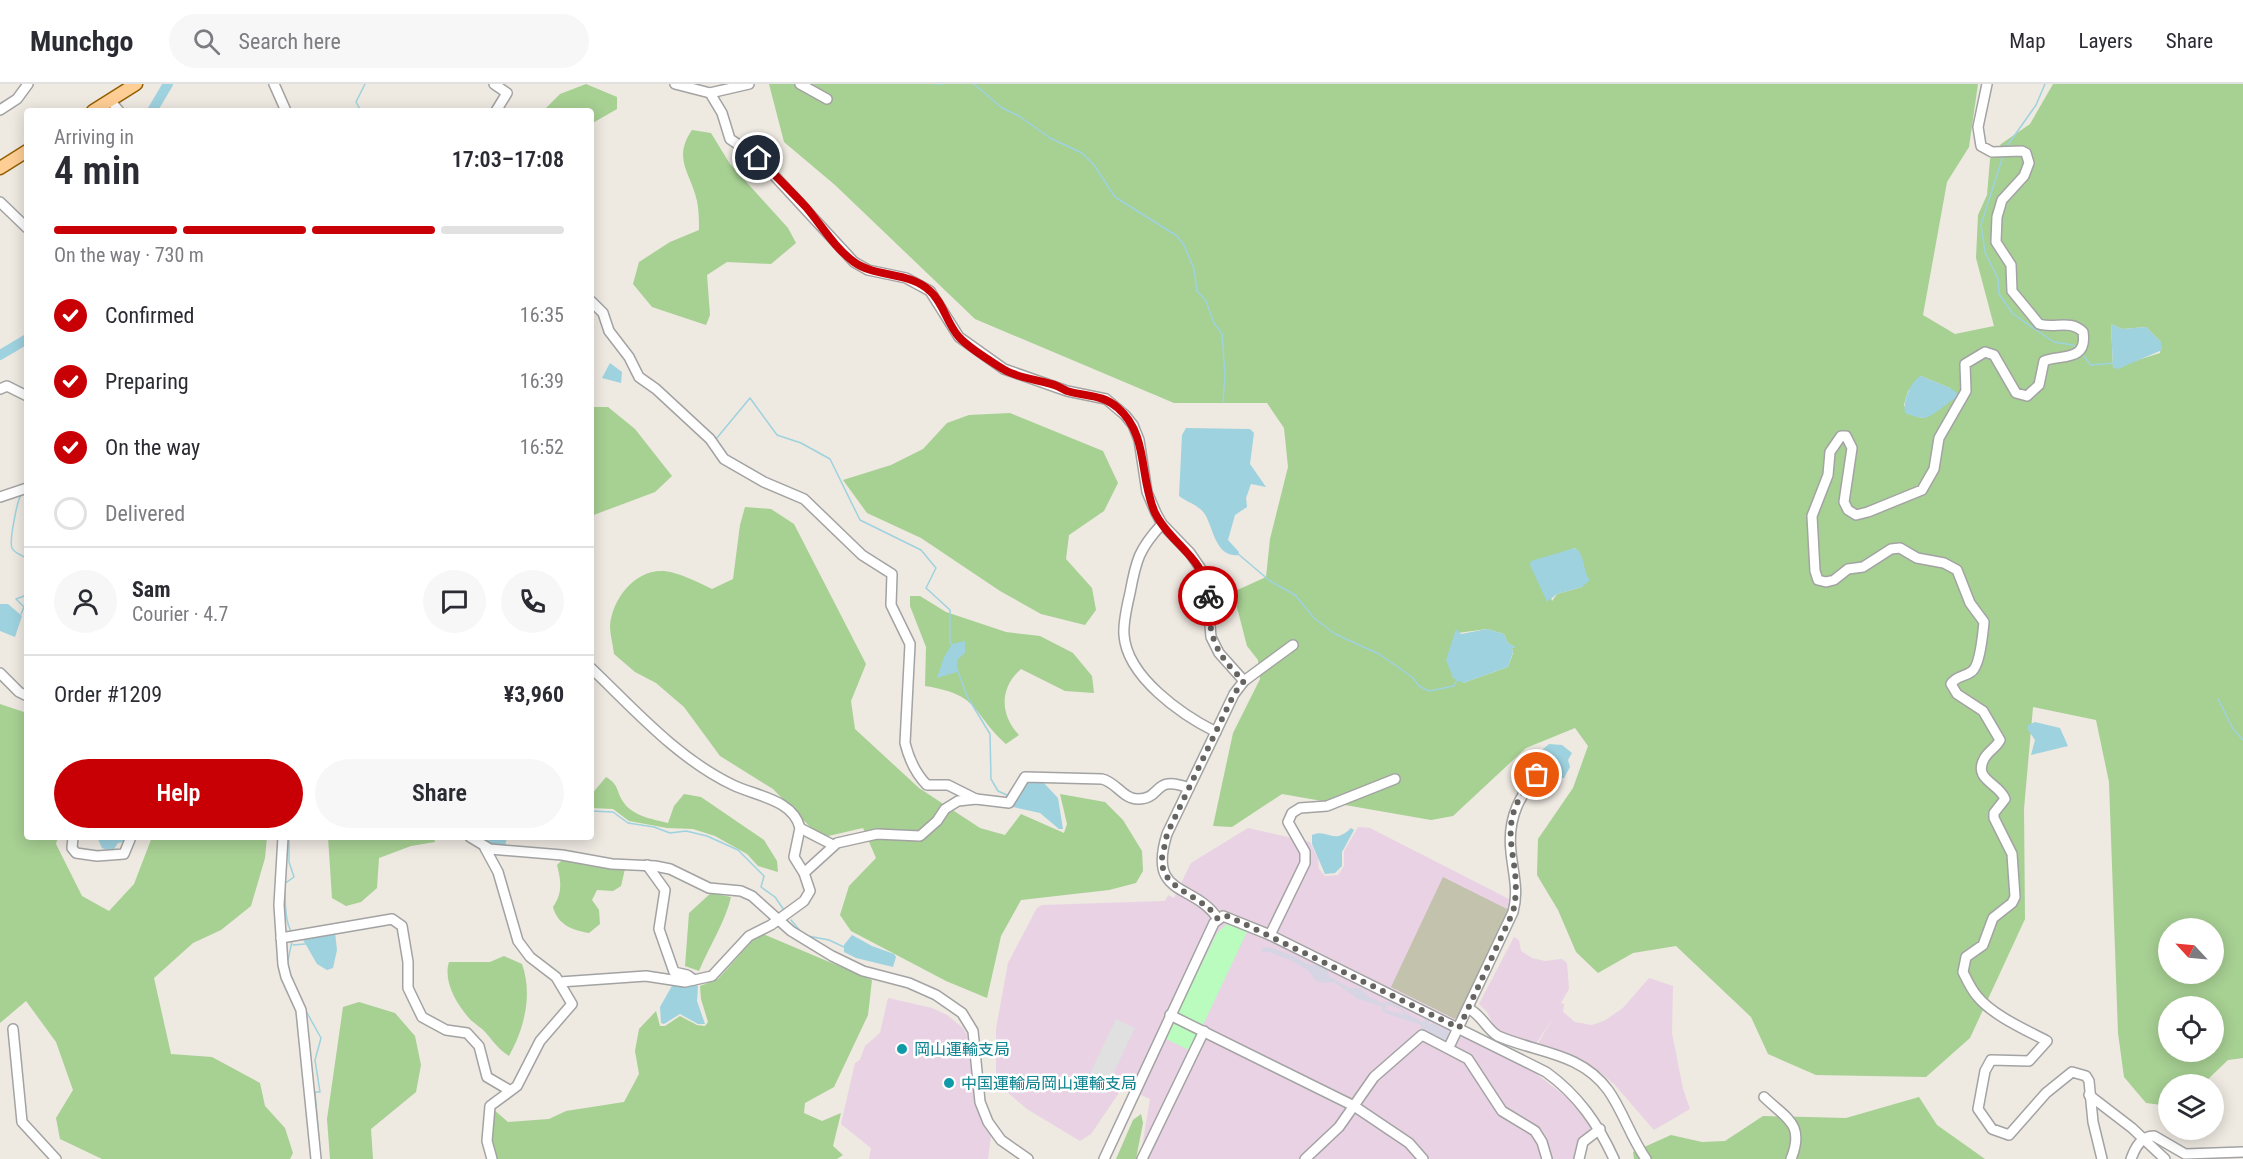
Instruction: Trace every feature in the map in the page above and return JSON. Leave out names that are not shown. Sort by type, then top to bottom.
[{"type":"main road","points":[[98,108],[136,84]]},
{"type":"main road","points":[[0,168],[24,153]]},
{"type":"street","points":[[0,110],[17,99],[28,84]]},
{"type":"street","points":[[274,84],[285,108]]},
{"type":"street","points":[[494,84],[507,93],[498,108]]},
{"type":"street","points":[[675,84],[710,93],[749,84]]},
{"type":"street","points":[[800,84],[827,99]]},
{"type":"street","points":[[1987,84],[1978,128],[1981,146],[1992,152],[2022,151],[2026,153],[2029,163],[2024,176],[2002,200],[1997,217],[1996,242],[2001,254],[2012,266],[2012,291],[2039,324],[2070,324],[2078,328],[2084,338],[2079,350],[2064,359],[2044,361],[2039,385],[2027,396],[2016,393],[1994,355],[1985,352],[1969,360],[1965,364],[1966,391],[1939,438],[1930,479],[1917,494],[1868,512],[1856,514],[1848,510],[1844,502],[1852,448],[1846,436],[1841,436],[1830,452],[1828,475],[1812,516],[1818,580],[1826,582],[1834,580],[1848,569],[1863,567],[1891,549],[1900,548],[1917,558],[1944,563],[1957,570],[1970,603],[1984,622],[1977,665],[1972,672],[1953,680],[1951,684],[1957,694],[1983,711],[2000,740],[1987,754],[1981,771],[1983,777],[2003,793],[2005,799],[1994,813],[1994,818],[2012,854],[2016,892],[2013,903],[1993,918],[1983,945],[1966,957],[1963,972],[1977,996],[1986,1005],[2013,1025],[2047,1041],[2029,1061],[1991,1059],[1985,1071],[1978,1110],[1992,1129],[2009,1135],[2046,1093],[2072,1072],[2086,1076],[2090,1081],[2089,1095],[2102,1159]]},
{"type":"street","points":[[710,93],[723,113],[730,139],[758,158],[854,262],[868,270],[906,279],[930,291],[958,337],[1004,369],[1068,391],[1097,395],[1118,408],[1133,425],[1139,440],[1147,492],[1162,524],[1190,553],[1201,569],[1207,591],[1211,637],[1219,653],[1244,681]]},
{"type":"street","points":[[110,100],[117,108]]},
{"type":"street","points":[[0,202],[24,225]]},
{"type":"street","points":[[594,304],[603,313],[609,331],[629,357],[639,378],[656,389],[710,440],[724,459],[764,482],[804,499],[862,555],[892,574],[891,605],[910,644],[905,744],[912,765],[927,784],[948,786],[976,799]]},
{"type":"street","points":[[0,388],[7,387],[24,395]]},
{"type":"street","points":[[0,497],[24,489]]},
{"type":"street","points":[[1162,524],[1142,546],[1136,560],[1124,635],[1130,657],[1140,673],[1162,696],[1191,719],[1216,732]]},
{"type":"street","points":[[1218,919],[1208,907],[1188,896],[1166,876],[1161,863],[1167,834],[1234,694],[1244,681],[1293,645]]},
{"type":"street","points":[[594,671],[636,713],[692,759],[733,785],[780,803],[790,812],[800,828],[833,845]]},
{"type":"street","points":[[0,673],[19,693],[24,695]]},
{"type":"street","points":[[1449,1047],[1515,905],[1510,828],[1516,805],[1525,788],[1543,768]]},
{"type":"street","points":[[804,873],[833,845],[877,834],[920,836],[951,803],[976,799],[1010,803],[1021,780],[1032,776],[1102,779],[1114,783],[1123,794],[1135,800],[1149,797],[1167,783],[1174,782],[1189,788]]},
{"type":"street","points":[[1270,935],[1305,863],[1305,852],[1288,822],[1292,813],[1300,808],[1327,806],[1395,779]]},
{"type":"street","points":[[560,982],[646,976],[685,982],[712,976],[749,936],[777,920],[807,897],[810,891],[804,873],[794,857],[800,828]]},
{"type":"street","points":[[73,840],[72,848],[75,853],[97,856],[124,854],[129,840]]},
{"type":"street","points":[[283,840],[279,905],[281,938],[286,977],[301,1010],[316,1159]]},
{"type":"street","points":[[474,840],[485,848],[498,872],[518,941],[530,957],[560,982],[572,1004],[540,1041],[517,1086],[489,1106],[487,1141],[492,1159]]},
{"type":"street","points":[[485,848],[562,855],[612,864],[647,865],[670,869],[709,888],[741,891],[752,896],[777,920],[832,956],[863,971],[918,987],[944,1000],[962,1013],[973,1031],[978,1089],[983,1111],[1001,1140],[1028,1159]]},
{"type":"street","points":[[647,865],[665,890],[659,929],[669,961],[674,972],[694,980]]},
{"type":"street","points":[[1104,1159],[1170,1015],[1218,919],[1228,916],[1546,1072],[1576,1099],[1600,1129],[1614,1159]]},
{"type":"street","points":[[281,938],[392,920],[402,926],[408,962],[408,988],[422,1017],[446,1030],[467,1033],[478,1046],[487,1077],[509,1090]]},
{"type":"street","points":[[1468,1008],[1484,1019],[1496,1035],[1559,1054],[1587,1069],[1608,1091],[1646,1159]]},
{"type":"street","points":[[1170,1015],[1354,1106],[1409,1143],[1423,1159]]},
{"type":"street","points":[[13,1029],[22,1122],[56,1159]]},
{"type":"street","points":[[1142,1159],[1204,1031]]},
{"type":"street","points":[[1305,1159],[1340,1127],[1374,1077],[1422,1035],[1449,1047],[1468,1059],[1502,1111],[1535,1131],[1542,1142],[1547,1159]]},
{"type":"street","points":[[2089,1095],[2165,1159]]},
{"type":"street","points":[[1764,1097],[1793,1124],[1798,1134],[1798,1142],[1791,1159]]},
{"type":"street","points":[[1579,1159],[1583,1142],[1600,1129]]},
{"type":"street","points":[[2131,1159],[2136,1146],[2143,1139],[2154,1136],[2185,1154],[2243,1152]]},
{"type":"shaded area","points":[[1358,827],[1370,828],[1511,900],[1512,909],[1454,1032],[1530,1069],[1569,1099],[1591,1127],[1579,1142],[1576,1159],[1143,1159],[1141,1154],[1150,1099],[1123,1087],[1091,1134],[1080,1141],[1027,1109],[1000,1086],[996,1079],[996,1029],[1008,963],[1037,908],[1042,905],[1165,901],[1168,895],[1174,898],[1191,863],[1248,828],[1310,842],[1318,859],[1319,869],[1325,876],[1338,875],[1344,866],[1344,851]]},
{"type":"shaded area","points":[[1443,877],[1511,911],[1460,1018],[1455,1019],[1391,987]]},
{"type":"shaded area","points":[[1514,937],[1519,940],[1521,951],[1532,958],[1545,961],[1562,959],[1567,963],[1569,989],[1561,1003],[1564,1004],[1563,1012],[1575,1022],[1592,1025],[1604,1021],[1623,1008],[1649,978],[1673,986],[1672,1033],[1683,1089],[1690,1109],[1654,1130],[1614,1084],[1600,1072],[1597,1074],[1537,1045],[1554,1016],[1536,1044],[1496,1030],[1487,1012],[1479,1004]]},
{"type":"shaded area","points":[[1269,947],[1296,957],[1307,964],[1320,966],[1327,970],[1329,976],[1350,988],[1360,988],[1369,997],[1382,1003],[1390,1002],[1423,1022],[1427,1018],[1430,1020],[1428,1025],[1434,1023],[1441,1029],[1447,1028],[1449,1038],[1442,1040],[1438,1038],[1438,1035],[1430,1035],[1427,1028],[1424,1032],[1421,1030],[1421,1025],[1383,1012],[1381,1006],[1358,999],[1334,982],[1322,983],[1315,980],[1308,970],[1290,960],[1269,952],[1261,952],[1261,949]],"holes":[[[1386,1004],[1400,1009],[1405,1015],[1385,1010]]]},
{"type":"shaded area","points":[[888,998],[932,1008],[947,1015],[963,1028],[967,1035],[969,1058],[972,1060],[974,1096],[991,1136],[988,1159],[869,1159],[871,1148],[841,1124],[855,1063],[860,1060],[865,1046],[880,1033]]},
{"type":"shaded area","points":[[1116,1019],[1135,1028],[1104,1093],[1085,1084]]},
{"type":"green space","points":[[586,84],[617,97],[617,109],[594,122],[594,108],[546,108],[560,94]]},
{"type":"green space","points":[[769,84],[1978,84],[1969,147],[1947,182],[1923,315],[1955,334],[1994,326],[1976,258],[1978,215],[1987,195],[1990,159],[2001,144],[2030,124],[2053,84],[2243,84],[2243,1058],[2228,1060],[2213,1074],[2158,1074],[2158,1105],[2146,1103],[2124,1077],[2118,1033],[2109,782],[2096,720],[2033,707],[2024,809],[2025,919],[1970,1038],[1926,1077],[1816,1075],[1768,1054],[1751,1017],[1676,946],[1633,953],[1598,973],[1576,952],[1558,910],[1537,875],[1538,839],[1573,788],[1588,746],[1575,728],[1526,748],[1453,816],[1431,820],[1282,794],[1232,827],[1213,826],[1233,733],[1260,679],[1258,660],[1247,646],[1233,592],[1266,577],[1270,539],[1288,467],[1284,428],[1267,403],[1174,403],[975,319],[835,185],[784,142]],"holes":[[[2111,324],[2122,329],[2146,327],[2161,342],[2160,353],[2113,368]],[[1921,376],[1950,388],[1955,397],[1922,418],[1908,414],[1904,405],[1908,391]],[[1575,548],[1584,566],[1582,587],[1557,594],[1552,601],[1540,560]],[[1487,629],[1504,634],[1508,643],[1515,647],[1512,648],[1513,653],[1508,667],[1463,683],[1458,633]]]},
{"type":"green space","points":[[692,130],[711,133],[730,164],[788,228],[796,243],[771,264],[727,262],[707,275],[710,315],[706,325],[652,307],[633,284],[639,262],[670,242],[699,230],[697,201],[683,158],[686,140]]},
{"type":"green space","points":[[594,407],[608,407],[635,429],[672,476],[655,492],[594,515]]},
{"type":"green space","points":[[1010,413],[1103,451],[1118,483],[1104,511],[1069,535],[1066,559],[1092,588],[1096,610],[1085,625],[1041,614],[1000,591],[921,538],[867,513],[843,480],[891,465],[923,449],[947,423],[969,415]]},
{"type":"green space","points":[[745,507],[771,509],[794,524],[866,664],[851,701],[855,729],[919,788],[980,828],[1005,835],[1021,814],[1064,833],[1067,824],[1060,794],[1105,802],[1123,820],[1142,851],[1143,871],[1136,883],[1109,890],[1021,900],[1001,936],[987,998],[946,981],[851,931],[840,915],[849,886],[876,858],[863,828],[824,837],[813,830],[773,789],[720,756],[684,707],[656,683],[635,672],[614,654],[610,629],[612,616],[620,596],[635,580],[653,572],[664,571],[683,576],[712,589],[733,579],[740,525]]},
{"type":"green space","points":[[910,596],[920,596],[946,612],[1006,632],[1040,636],[1073,653],[1092,676],[1094,693],[1065,691],[1021,669],[1009,685],[1005,702],[1008,719],[1019,735],[1006,744],[966,700],[956,694],[925,686],[926,647],[910,606]]},
{"type":"green space","points":[[0,704],[24,712],[24,840],[57,840],[56,844],[82,896],[109,911],[134,884],[151,840],[267,840],[265,858],[251,906],[221,930],[193,943],[154,978],[171,1054],[212,1057],[260,1083],[265,1106],[285,1128],[293,1153],[290,1159],[102,1159],[60,1139],[56,1118],[73,1090],[56,1042],[26,1001],[0,1023]]},
{"type":"green space","points":[[606,777],[615,784],[622,800],[631,810],[642,816],[668,823],[674,806],[684,794],[701,797],[764,840],[777,861],[778,872],[758,866],[747,854],[715,836],[693,829],[667,828],[629,821],[613,809],[594,808],[594,791]]},
{"type":"green space","points":[[328,840],[435,840],[435,842],[411,846],[379,858],[377,888],[361,902],[346,906],[332,898]]},
{"type":"green space","points":[[562,860],[625,869],[621,886],[613,891],[597,890],[592,900],[599,910],[600,924],[589,933],[566,926],[555,913],[553,907],[560,887],[557,865]]},
{"type":"green space","points":[[711,893],[731,897],[699,971],[685,966],[689,913]]},
{"type":"green space","points":[[1227,924],[1247,932],[1202,1027],[1179,1016],[1178,1012],[1217,933]]},
{"type":"green space","points":[[763,934],[872,980],[868,1015],[834,1087],[805,1103],[804,1113],[822,1121],[841,1113],[833,1146],[843,1155],[837,1159],[496,1159],[491,1138],[493,1109],[508,1122],[549,1119],[566,1111],[624,1102],[639,1074],[635,1051],[639,1029],[656,1011],[660,1026],[665,1026],[680,1016],[697,1025],[705,1026],[708,1022],[701,999],[700,986],[718,979],[754,939]]},
{"type":"green space","points":[[504,956],[522,964],[527,988],[523,1023],[509,1056],[463,1011],[455,998],[448,977],[449,962],[490,962]]},
{"type":"green space","points":[[359,1002],[395,1013],[415,1036],[421,1065],[416,1092],[371,1129],[373,1159],[330,1159],[327,1119],[343,1007]]},
{"type":"green space","points":[[1178,1022],[1197,1032],[1191,1051],[1166,1039],[1173,1024]]},
{"type":"green space","points":[[1919,1097],[1937,1125],[1985,1159],[1634,1159],[1633,1152],[1671,1135],[1702,1142],[1725,1141],[1763,1116],[1846,1118]]},
{"type":"green space","points":[[1141,1114],[1143,1123],[1136,1159],[1116,1159],[1133,1120]]},
{"type":"water","points":[[2111,324],[2122,329],[2146,327],[2161,342],[2162,350],[2118,369],[2113,368]]},
{"type":"water","points":[[610,363],[622,372],[621,383],[602,378]]},
{"type":"water","points":[[1921,376],[1950,388],[1958,396],[1924,418],[1905,413],[1906,398],[1914,382]]},
{"type":"water","points":[[1186,428],[1250,429],[1254,433],[1250,464],[1266,487],[1251,484],[1246,498],[1247,507],[1235,515],[1228,540],[1239,552],[1238,555],[1230,555],[1224,551],[1216,540],[1204,513],[1179,496],[1182,435]]},
{"type":"water","points":[[1575,548],[1581,555],[1590,580],[1582,587],[1557,594],[1547,602],[1530,565],[1531,561]]},
{"type":"water","points":[[0,604],[8,604],[22,616],[15,637],[0,631]]},
{"type":"water","points":[[1456,629],[1461,634],[1487,629],[1504,634],[1508,643],[1516,647],[1512,648],[1513,652],[1508,667],[1463,683],[1453,678],[1446,660]]},
{"type":"water","points":[[965,641],[965,653],[957,660],[957,672],[937,678],[944,657],[952,644]]},
{"type":"water","points":[[2035,722],[2060,728],[2068,746],[2031,755],[2035,740],[2028,730],[2028,725]]},
{"type":"water","points":[[1549,744],[1562,745],[1572,753],[1568,760],[1570,767],[1564,778],[1560,778],[1542,750]]},
{"type":"water","points":[[1026,781],[1042,781],[1058,798],[1063,829],[1059,829],[1040,813],[1013,807]]},
{"type":"water","points":[[1351,828],[1354,830],[1342,852],[1342,866],[1335,873],[1325,874],[1312,844],[1312,835],[1322,833],[1340,836]]},
{"type":"water","points":[[98,840],[126,840],[118,843],[112,852],[102,848]]},
{"type":"water","points":[[482,840],[506,840],[505,846],[492,845]]},
{"type":"water","points":[[335,932],[337,950],[333,968],[327,970],[317,964],[302,938]]},
{"type":"water","points":[[852,935],[894,954],[896,957],[893,967],[856,958],[844,952],[844,945]]},
{"type":"water","points":[[673,984],[698,986],[697,1001],[705,1024],[698,1024],[680,1014],[664,1024],[661,1023],[660,1007]]},
{"type":"waterway","points":[[154,108],[168,84]]},
{"type":"waterway","points":[[359,108],[356,102],[365,84]]},
{"type":"waterway","points":[[935,84],[942,84]]},
{"type":"waterway","points":[[974,84],[1002,108],[1019,116],[1050,138],[1082,153],[1094,165],[1115,197],[1177,236],[1184,245],[1194,269],[1197,291],[1206,301],[1214,323],[1222,334],[1225,375],[1223,402]]},
{"type":"waterway","points":[[2005,149],[2036,105],[2045,84]]},
{"type":"waterway","points":[[2003,156],[1981,225],[1985,252],[1998,279],[1999,294],[2013,314],[2036,330],[2054,342],[2073,345],[2077,348]]},
{"type":"waterway","points":[[0,355],[24,341]]},
{"type":"waterway","points":[[2082,354],[2091,365],[2114,363]]},
{"type":"waterway","points":[[716,439],[750,398],[777,435],[801,443],[830,459],[860,520],[921,550],[936,568],[926,588],[950,610],[950,643],[953,645]]},
{"type":"waterway","points":[[21,495],[17,505],[11,544],[15,552],[24,557]]},
{"type":"waterway","points":[[1237,553],[1270,581],[1295,595],[1315,619],[1335,634],[1379,654],[1412,677],[1419,686],[1429,691],[1454,686],[1457,680]]},
{"type":"waterway","points":[[24,596],[16,599],[24,607]]},
{"type":"waterway","points":[[21,614],[24,607]]},
{"type":"waterway","points":[[957,669],[967,696],[990,734],[991,779],[998,791],[1009,796]]},
{"type":"waterway","points":[[2218,699],[2233,729],[2243,740]]},
{"type":"waterway","points":[[594,811],[613,812],[628,823],[654,827],[670,833],[686,831],[707,836],[738,850],[764,876],[761,887],[775,897],[784,910]]},
{"type":"waterway","points":[[289,840],[289,862],[294,877],[284,884],[286,915],[291,931]]},
{"type":"waterway","points":[[791,920],[802,933]]},
{"type":"waterway","points":[[808,936],[829,940],[844,947]]},
{"type":"waterway","points":[[287,965],[292,941]]},
{"type":"waterway","points":[[293,945],[305,944]]},
{"type":"waterway","points":[[306,1011],[321,1038],[315,1060],[320,1092],[315,1092],[319,1140]]},
{"type":"way so far","points":[[1208,596],[1211,637],[1219,653],[1244,681],[1234,694],[1167,834],[1162,849],[1161,863],[1166,876],[1177,887],[1208,907],[1218,919],[1228,916],[1459,1028],[1513,912],[1516,899],[1510,828],[1516,805],[1525,788],[1537,775]]},
{"type":"place","name":"岡山運輸支局","points":[[902,1049]]},
{"type":"place","name":"中国運輸局岡山運輸支局","points":[[949,1083]]},
{"type":"route","points":[[758,158],[854,262],[868,270],[894,274],[930,291],[958,337],[969,345],[1013,374],[1053,384],[1068,391],[1097,395],[1118,408],[1133,425],[1139,440],[1147,492],[1156,513],[1162,524],[1190,553],[1201,569],[1208,596]]}]
